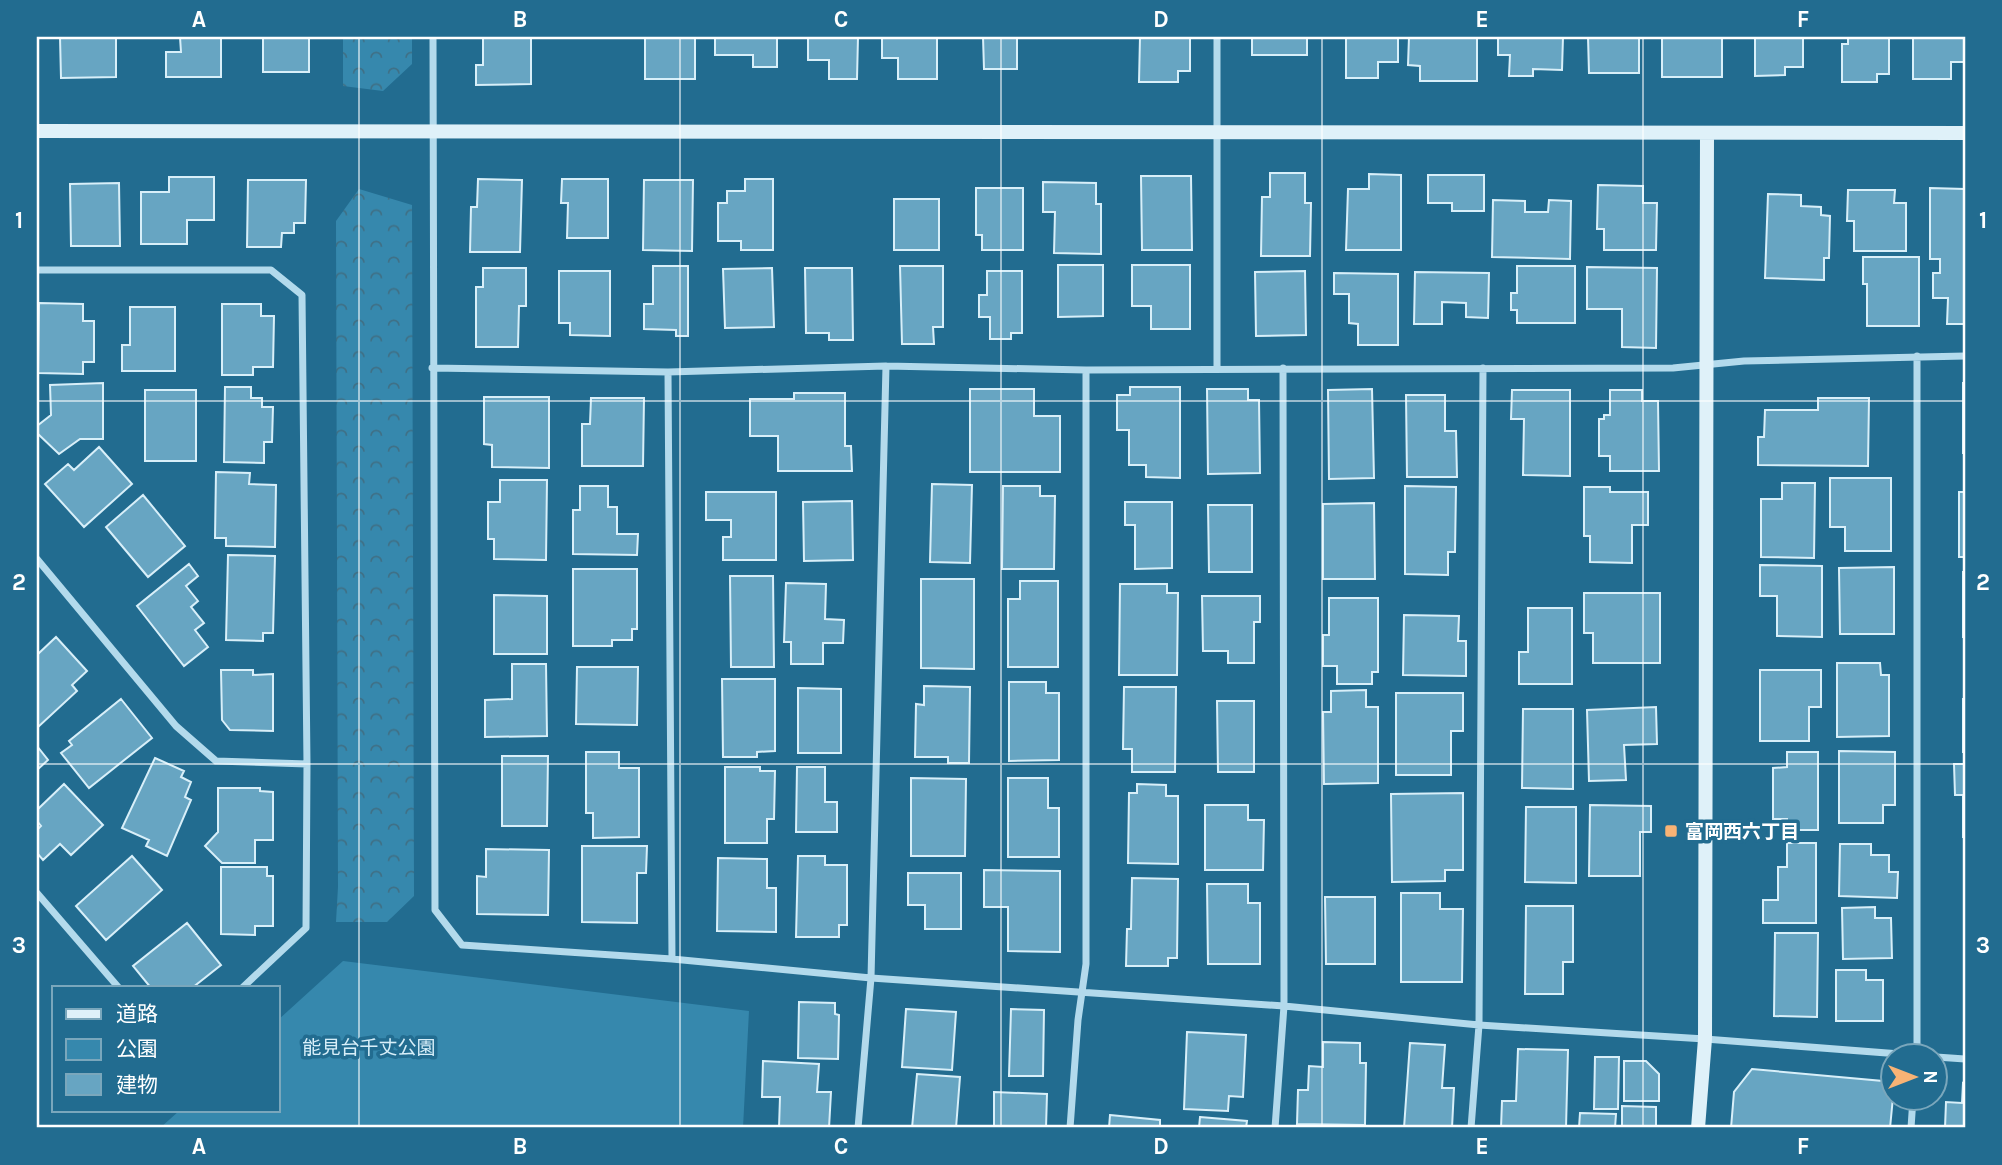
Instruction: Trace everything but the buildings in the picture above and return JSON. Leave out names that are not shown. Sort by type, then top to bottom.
[{"type":"street","points":[[433,37],[435,910],[462,945],[671,959],[871,978],[1284,1006],[1479,1025],[1880,1053]]},
{"type":"street","points":[[1217,37],[1217,368]]},
{"type":"street","points":[[37,131],[1965,133]]},
{"type":"street","points":[[1698,1128],[1705,1039],[1707,133]]},
{"type":"street","points":[[37,270],[271,270],[302,295],[306,928],[245,986]]},
{"type":"street","points":[[1917,356],[1917,1042]]},
{"type":"street","points":[[432,368],[668,372],[886,366],[1086,370],[1483,369],[1707,366],[1744,361],[1965,356]]},
{"type":"street","points":[[858,1128],[871,978],[886,366]]},
{"type":"street","points":[[1275,1128],[1284,1006],[1283,368]]},
{"type":"street","points":[[1471,1128],[1479,1025],[1483,369]]},
{"type":"street","points":[[1070,1128],[1086,964],[1086,370]]},
{"type":"street","points":[[668,372],[671,959]]},
{"type":"street","points":[[37,559],[176,726],[216,761],[307,764]]},
{"type":"street","points":[[37,893],[117,986]]},
{"type":"green space","points":[[343,37],[412,37],[412,64],[383,91],[343,86]]},
{"type":"green space","points":[[359,189],[412,205],[414,896],[387,922],[336,922],[336,221]]},
{"type":"green space","name":"能見台千丈公園","points":[[343,961],[749,1011],[743,1128],[160,1128],[178,1112],[280,1112],[280,1018]]},
{"type":"place","name":"富岡西六丁目","points":[[1671,831]]}]
